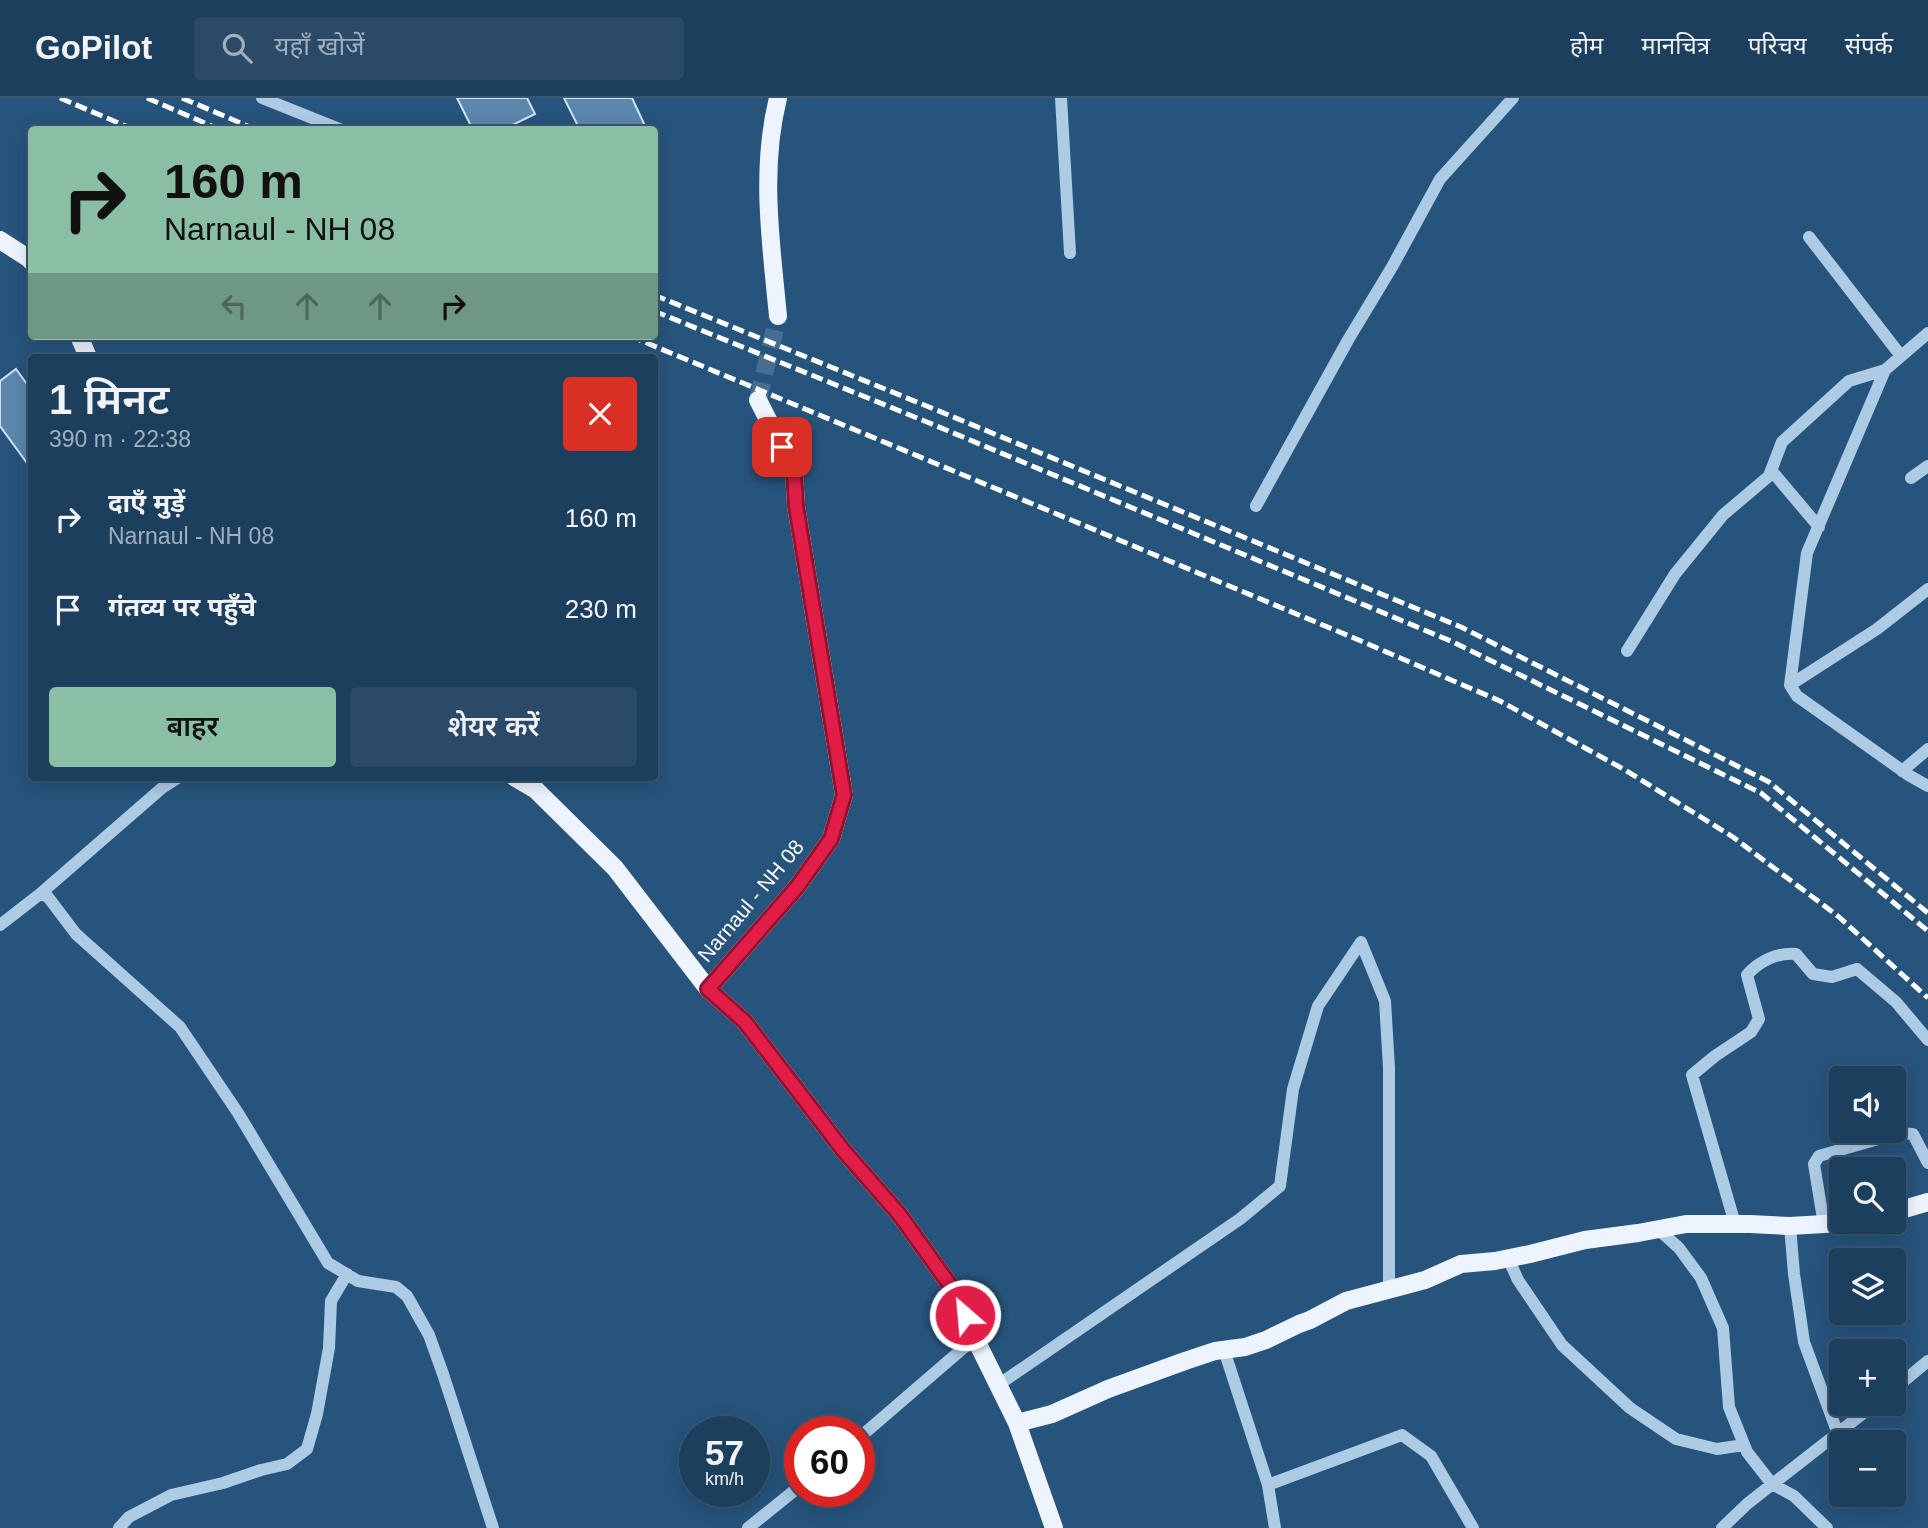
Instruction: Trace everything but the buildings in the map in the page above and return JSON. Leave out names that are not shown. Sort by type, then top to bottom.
[{"type":"main road","points":[[778,98],[772,122],[767,193],[778,316]]},
{"type":"main road","points":[[0,240],[28,255]]},
{"type":"main road","name":"Narnaul - NH 08","points":[[521,781],[536,790],[615,868],[708,989],[797,887],[831,839],[844,795],[796,506],[794,471],[758,400]]},
{"type":"main road","points":[[708,989],[745,1022],[843,1150],[899,1214],[955,1292],[1017,1423],[1054,1528]]},
{"type":"main road","points":[[1906,1209],[1928,1203]]},
{"type":"main road","points":[[1017,1423],[1052,1414],[1108,1389],[1185,1361],[1266,1340],[1310,1321],[1346,1301],[1425,1280],[1461,1264],[1508,1258],[1585,1240],[1686,1224],[1829,1225]]},
{"type":"street","points":[[262,98],[332,126]]},
{"type":"street","points":[[1061,98],[1070,253]]},
{"type":"street","points":[[1256,506],[1440,179],[1513,98]]},
{"type":"street","points":[[1809,236],[1901,356]]},
{"type":"street","points":[[1627,651],[1675,574],[1723,515],[1769,476],[1782,442],[1849,381],[1885,370],[1928,333]]},
{"type":"street","points":[[1885,370],[1807,553],[1790,685],[1797,696],[1902,771],[1928,786]]},
{"type":"street","points":[[1911,478],[1928,466]]},
{"type":"street","points":[[1771,470],[1819,527]]},
{"type":"street","points":[[1790,685],[1877,629],[1928,589]]},
{"type":"street","points":[[1902,771],[1928,749]]},
{"type":"street","points":[[0,925],[173,781]]},
{"type":"street","points":[[40,894],[48,897],[76,934],[180,1027],[238,1113],[328,1264],[358,1281],[396,1287],[407,1296],[429,1335],[493,1528]]},
{"type":"street","points":[[998,1385],[1240,1219],[1280,1186],[1293,1089],[1318,1006],[1361,942],[1385,1001],[1389,1068],[1389,1290]]},
{"type":"street","points":[[1735,1224],[1692,1075],[1714,1056],[1751,1032],[1759,1019],[1747,975],[1756,965],[1785,953],[1796,954],[1813,974],[1832,976],[1857,970],[1896,1002],[1928,1040]]},
{"type":"street","points":[[1824,1225],[1814,1164],[1819,1156],[1899,1133],[1913,1134],[1928,1163]]},
{"type":"street","points":[[1790,1226],[1804,1342],[1837,1430]]},
{"type":"street","points":[[1658,1229],[1679,1248],[1701,1278],[1723,1328],[1728,1407],[1747,1452],[1772,1484],[1794,1496],[1827,1528]]},
{"type":"street","points":[[1508,1258],[1518,1280],[1562,1345],[1630,1408],[1676,1440],[1717,1450],[1744,1445]]},
{"type":"street","points":[[119,1528],[129,1517],[171,1495],[287,1464],[307,1449],[317,1414],[329,1348],[331,1301],[347,1274]]},
{"type":"street","points":[[875,1424],[975,1338]]},
{"type":"street","points":[[1224,1350],[1268,1485],[1275,1528]]},
{"type":"street","points":[[1906,1379],[1928,1361]]},
{"type":"street","points":[[1843,1430],[1860,1416]]},
{"type":"street","points":[[1268,1485],[1402,1436],[1431,1456],[1473,1528]]},
{"type":"street","points":[[1722,1528],[1747,1504],[1829,1441]]},
{"type":"street","points":[[748,1528],[784,1499]]},
{"type":"tunnel","points":[[758,400],[778,316]]},
{"type":"railway","points":[[60,98],[126,126]]},
{"type":"railway","points":[[147,98],[212,126]]},
{"type":"railway","points":[[182,98],[248,126]]},
{"type":"railway","points":[[658,297],[1461,627],[1769,782],[1928,913]]},
{"type":"railway","points":[[658,313],[1453,642],[1761,793],[1928,931]]},
{"type":"railway","points":[[640,340],[1500,701],[1625,770],[1733,837],[1839,917],[1928,998]]},
{"type":"route","points":[[782,447],[794,471],[796,506],[844,795],[831,839],[797,887],[708,989],[745,1022],[843,1150],[899,1214],[955,1292],[965,1315]]}]
